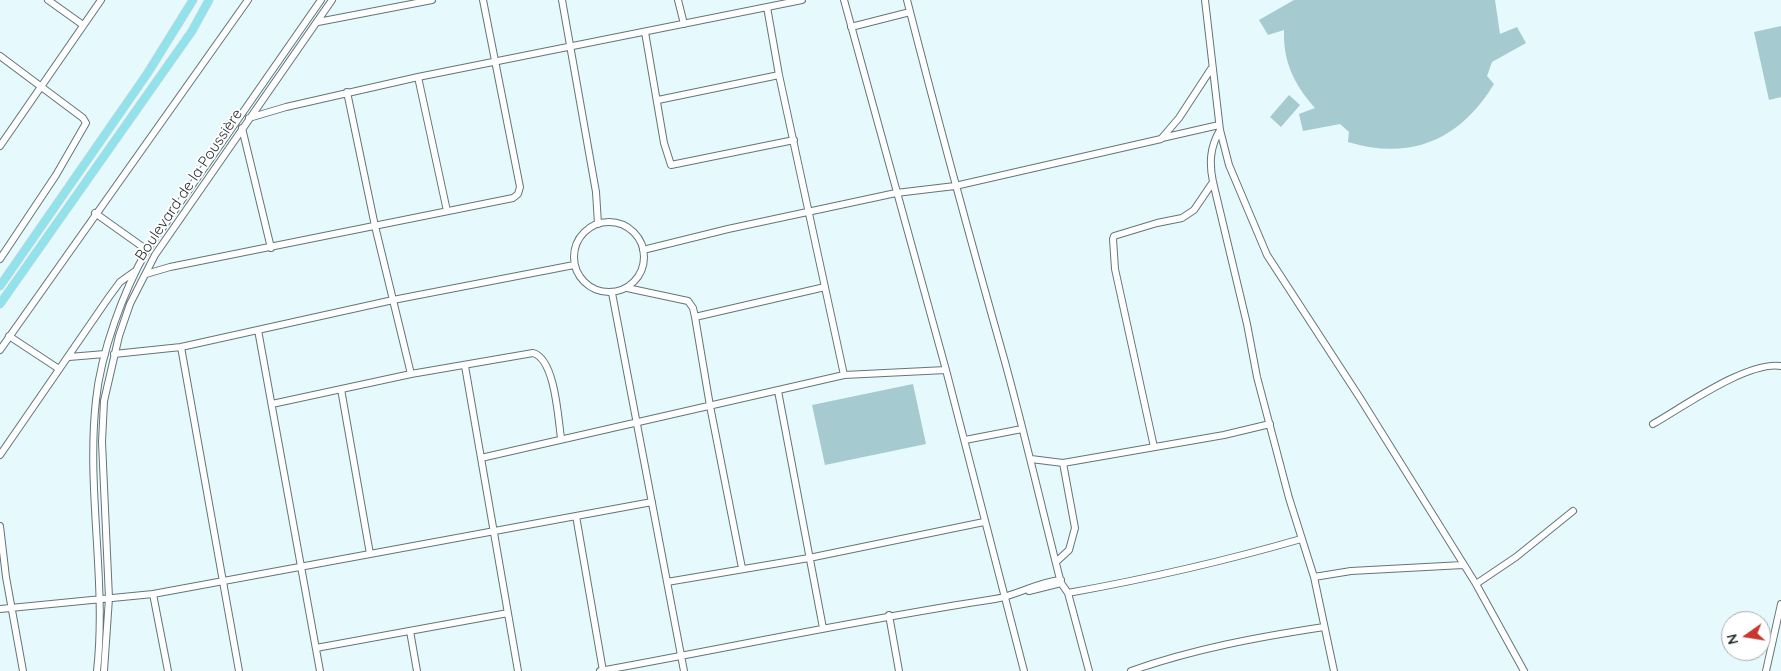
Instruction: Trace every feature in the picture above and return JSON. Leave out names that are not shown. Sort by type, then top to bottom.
[{"type":"main road","points":[[180,22],[189,0]]},
{"type":"main road","points":[[0,286],[180,22],[193,0]]},
{"type":"main road","points":[[192,31],[209,0]]},
{"type":"main road","points":[[0,304],[214,0]]},
{"type":"street","points":[[48,0],[83,25]]},
{"type":"street","points":[[0,146],[101,0]]},
{"type":"street","points":[[0,350],[95,213],[248,0]]},
{"type":"street","name":"Boulevard de la Poussière","points":[[97,671],[100,599],[95,518],[94,441],[96,400],[105,354],[135,271],[147,250],[240,114],[322,0]]},
{"type":"street","name":"Boulevard de la Poussière","points":[[104,671],[109,598],[102,442],[104,401],[114,354],[130,304],[155,255],[213,175],[248,119],[332,0]]},
{"type":"street","points":[[318,22],[432,0]]},
{"type":"street","points":[[146,274],[170,267],[513,198],[518,194],[520,187],[483,0]]},
{"type":"street","points":[[562,0],[596,192],[598,224]]},
{"type":"street","points":[[678,0],[684,24]]},
{"type":"street","points":[[240,114],[248,119],[266,112],[347,92],[570,45],[645,32],[802,0]]},
{"type":"street","points":[[844,0],[965,440],[984,522],[1024,671]]},
{"type":"street","points":[[907,0],[1031,459],[1061,581],[1068,593],[1089,671]]},
{"type":"street","points":[[1205,0],[1219,127],[1229,165],[1267,255],[1360,398],[1476,584],[1524,671]]},
{"type":"street","points":[[767,7],[779,75],[844,374]]},
{"type":"street","points":[[851,26],[910,12]]},
{"type":"street","points":[[645,32],[664,143],[671,165],[794,140]]},
{"type":"street","points":[[0,56],[84,118],[84,128],[0,258]]},
{"type":"street","points":[[1161,138],[1180,118],[1211,68]]},
{"type":"street","points":[[658,100],[779,75]]},
{"type":"street","points":[[418,77],[447,211]]},
{"type":"street","points":[[347,92],[375,226],[411,374]]},
{"type":"street","points":[[643,250],[896,193],[956,186],[1161,138],[1219,127]]},
{"type":"street","points":[[1219,127],[1212,146],[1210,168],[1270,424],[1301,539],[1314,577],[1334,671]]},
{"type":"street","points":[[242,128],[271,248]]},
{"type":"street","points":[[1154,447],[1115,269],[1113,240],[1114,236],[1143,226],[1182,218],[1200,202],[1213,182]]},
{"type":"street","points":[[95,213],[147,250]]},
{"type":"street","points":[[609,222],[626,227],[639,239],[643,250],[641,272],[627,288],[612,293],[602,292],[588,286],[578,275],[574,265],[576,245],[581,236],[588,228],[598,224],[609,222]]},
{"type":"street","points":[[114,354],[181,347],[393,300],[574,265]]},
{"type":"street","points":[[0,455],[120,282],[135,271]]},
{"type":"street","points":[[696,317],[825,287]]},
{"type":"street","points":[[627,288],[688,301],[693,308],[742,568]]},
{"type":"street","points":[[612,293],[684,671]]},
{"type":"street","points":[[258,330],[320,671]]},
{"type":"street","points":[[9,336],[59,369]]},
{"type":"street","points":[[181,347],[239,671]]},
{"type":"street","points":[[272,404],[411,374],[533,353],[540,354],[550,371],[561,438]]},
{"type":"street","points":[[69,357],[105,354]]},
{"type":"street","points":[[465,366],[518,671]]},
{"type":"street","points":[[1653,424],[1737,376],[1757,369],[1781,366]]},
{"type":"street","points":[[481,458],[561,438],[778,391],[844,374],[946,370]]},
{"type":"street","points":[[341,389],[370,554]]},
{"type":"street","points":[[778,391],[823,628]]},
{"type":"street","points":[[1031,459],[1063,462],[1224,435],[1270,424]]},
{"type":"street","points":[[965,440],[1022,429]]},
{"type":"street","points":[[1056,562],[1069,550],[1074,528],[1063,462]]},
{"type":"street","points":[[0,610],[153,594],[652,502]]},
{"type":"street","points":[[1476,584],[1516,557],[1573,511]]},
{"type":"street","points":[[576,516],[602,671],[889,615],[1004,597],[1036,585],[1061,581]]},
{"type":"street","points":[[667,582],[809,558],[984,522]]},
{"type":"street","points":[[0,526],[11,608],[23,671]]},
{"type":"street","points":[[1068,593],[1123,583],[1259,551],[1301,539]]},
{"type":"street","points":[[1314,577],[1352,571],[1463,565]]},
{"type":"street","points":[[153,594],[168,671]]},
{"type":"street","points":[[1766,671],[1781,604]]},
{"type":"street","points":[[316,648],[508,614]]},
{"type":"street","points":[[889,615],[899,671]]},
{"type":"street","points":[[1131,671],[1199,650],[1324,627]]},
{"type":"street","points":[[410,631],[417,671]]},
{"type":"shaded area","points":[[1294,0],[1495,0],[1500,34],[1517,27],[1526,43],[1492,62],[1487,76],[1494,84],[1481,103],[1466,119],[1449,132],[1432,141],[1413,147],[1393,149],[1371,147],[1348,142],[1349,132],[1340,124],[1303,131],[1299,114],[1315,108],[1301,90],[1291,72],[1285,52],[1284,30],[1268,35],[1259,20]]},
{"type":"shaded area","points":[[1781,26],[1781,97],[1769,100],[1754,32]]},
{"type":"shaded area","points":[[1289,95],[1300,105],[1281,127],[1270,117]]},
{"type":"shaded area","points":[[913,384],[926,444],[825,465],[812,405]]}]
